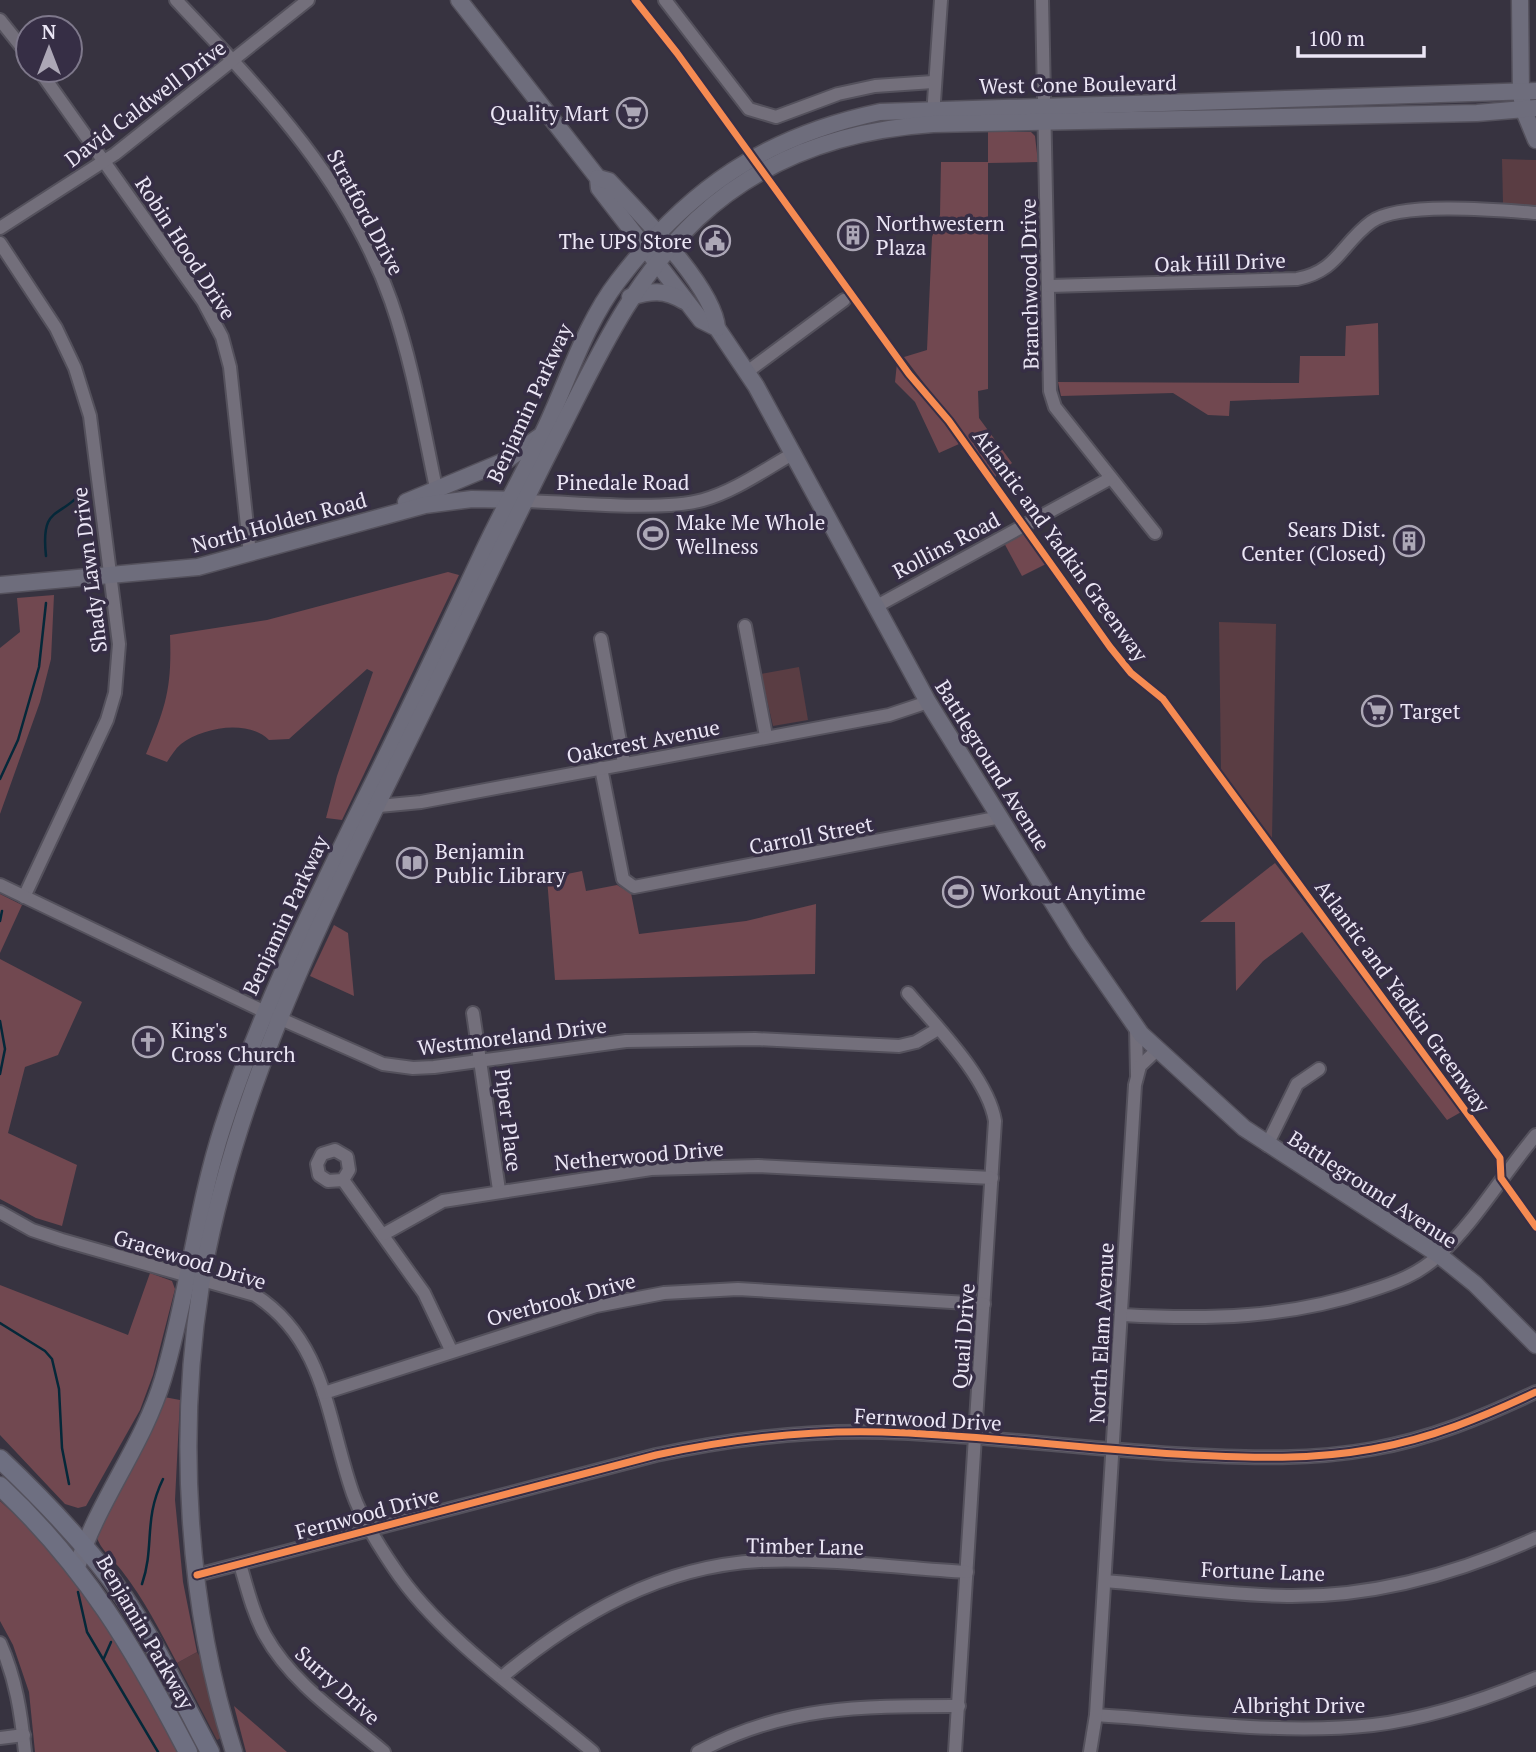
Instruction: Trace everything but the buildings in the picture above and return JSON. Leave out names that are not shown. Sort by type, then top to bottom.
[{"type":"highway","points":[[0,1459],[55,1512],[100,1565],[155,1647],[210,1752]]},
{"type":"highway","points":[[0,1486],[42,1525],[77,1567]]},
{"type":"highway","name":"Benjamin Parkway","points":[[77,1567],[131,1646],[188,1752]]},
{"type":"main road","name":"Battleground Avenue","points":[[459,0],[598,178],[599,188],[687,303],[701,320],[717,328],[747,372],[928,702],[1078,943],[1136,1027],[1157,1051],[1214,1104],[1267,1145],[1439,1255],[1475,1284],[1536,1345]]},
{"type":"main road","points":[[1520,0],[1529,101],[1536,140]]},
{"type":"main road","name":"West Cone Boulevard","points":[[658,235],[709,186],[777,144],[846,119],[880,112],[933,116],[1529,101]]},
{"type":"main road","name":"West Cone Boulevard","points":[[670,248],[719,201],[788,157],[860,132],[933,116]]},
{"type":"main road","name":"Battleground Avenue","points":[[598,178],[609,181],[670,248],[716,313],[717,328]]},
{"type":"main road","name":"Benjamin Parkway","points":[[372,803],[508,500],[541,436],[591,324],[618,281],[658,235]]},
{"type":"main road","name":"Benjamin Parkway","points":[[77,1567],[91,1523],[141,1436],[162,1382],[195,1278],[222,1128],[272,1015],[310,910],[372,803],[630,297],[670,248]]},
{"type":"main road","points":[[630,297],[658,291],[670,293],[687,303]]},
{"type":"main road","points":[[393,513],[406,502],[436,488],[507,460],[541,436]]},
{"type":"main road","name":"North Holden Road","points":[[0,585],[189,568],[447,501],[525,501]]},
{"type":"main road","name":"Benjamin Parkway","points":[[195,1278],[190,1493],[197,1575],[213,1672],[234,1752]]},
{"type":"street","name":"Stratford Drive","points":[[176,0],[233,60],[314,154],[340,194],[380,272],[406,347],[436,488]]},
{"type":"street","name":"David Caldwell Drive","points":[[0,228],[105,161],[307,0]]},
{"type":"street","points":[[666,0],[750,109],[763,115],[776,117],[838,94],[875,86],[933,82]]},
{"type":"street","points":[[933,116],[933,82],[941,0]]},
{"type":"street","name":"Branchwood Drive","points":[[1042,0],[1050,391],[1055,407],[1155,533]]},
{"type":"street","points":[[0,20],[14,38]]},
{"type":"street","name":"Robin Hood Drive","points":[[49,84],[203,301],[222,337],[230,367],[250,554]]},
{"type":"street","name":"Oak Hill Drive","points":[[1049,286],[1297,279],[1324,270],[1373,221],[1393,212],[1427,210],[1536,213]]},
{"type":"street","name":"Shady Lawn Drive","points":[[0,243],[56,328],[75,368],[90,416],[119,644],[115,693],[96,746],[24,897]]},
{"type":"street","points":[[747,372],[844,300]]},
{"type":"street","name":"Pinedale Road","points":[[525,501],[668,505],[701,501],[725,492],[793,453]]},
{"type":"street","name":"Rollins Road","points":[[874,607],[1111,478]]},
{"type":"street","points":[[745,626],[766,736]]},
{"type":"street","points":[[601,639],[624,763]]},
{"type":"street","name":"Oakcrest Avenue","points":[[372,803],[421,802],[890,715],[928,702]]},
{"type":"street","name":"Carroll Street","points":[[601,768],[623,879],[628,885],[642,886],[1001,817]]},
{"type":"street","name":"Westmoreland Drive","points":[[0,885],[272,1015],[397,1067],[434,1067],[626,1041],[755,1039],[887,1047],[916,1042],[938,1029]]},
{"type":"street","name":"Quail Drive","points":[[908,993],[979,1082],[993,1110],[992,1178],[955,1752]]},
{"type":"street","name":"Piper Place","points":[[473,1013],[499,1190]]},
{"type":"street","name":"North Elam Avenue","points":[[1090,1752],[1096,1715],[1123,1315],[1127,1194],[1137,1075],[1136,1027]]},
{"type":"street","points":[[1137,1075],[1140,1066],[1157,1051]]},
{"type":"street","points":[[1267,1145],[1297,1084],[1319,1069]]},
{"type":"street","points":[[1123,1315],[1217,1318],[1312,1308],[1397,1282],[1439,1255],[1536,1135]]},
{"type":"street","name":"Netherwood Drive","points":[[384,1234],[443,1201],[499,1190],[651,1169],[713,1165],[992,1178]]},
{"type":"street","points":[[343,1180],[424,1293],[451,1350]]},
{"type":"street","name":"Gracewood Drive","points":[[0,1213],[42,1233],[255,1295],[278,1310],[306,1347],[324,1393],[354,1496],[394,1568],[436,1619],[593,1752]]},
{"type":"street","name":"Overbrook Drive","points":[[324,1393],[451,1350],[596,1306],[664,1293],[738,1289],[984,1304]]},
{"type":"street","name":"Fernwood Drive","points":[[197,1575],[656,1455],[722,1442],[848,1432],[975,1438],[1113,1451],[1269,1459],[1339,1454],[1440,1433],[1536,1392]]},
{"type":"street","name":"Fortune Lane","points":[[1105,1581],[1286,1595],[1362,1591],[1395,1586],[1461,1569],[1536,1538]]},
{"type":"street","name":"Timber Lane","points":[[503,1676],[570,1625],[621,1596],[707,1568],[784,1561],[967,1572]]},
{"type":"street","name":"Surry Drive","points":[[240,1564],[256,1615],[279,1657],[318,1696],[384,1752]]},
{"type":"street","points":[[0,1643],[13,1673],[25,1752]]},
{"type":"street","name":"Albright Drive","points":[[1096,1715],[1274,1728],[1373,1725],[1460,1706],[1536,1678]]},
{"type":"street","points":[[698,1752],[734,1735],[798,1714],[859,1706],[959,1706]]},
{"type":"street","points":[[0,1738],[24,1735]]},
{"type":"shaded area","points":[[988,132],[1031,132],[1035,136],[1038,162],[988,163],[988,389],[978,391],[979,418],[1012,463],[995,477],[904,357],[927,350],[932,237],[940,215],[941,162],[988,162]]},
{"type":"shaded area","points":[[1502,159],[1536,160],[1536,206],[1503,204]]},
{"type":"shaded area","points":[[1378,323],[1379,395],[1230,401],[1229,416],[1208,415],[1173,393],[1061,396],[1058,382],[1299,383],[1300,356],[1345,356],[1346,326]]},
{"type":"shaded area","points":[[897,363],[942,416],[959,444],[939,453],[915,402],[895,382]]},
{"type":"shaded area","points":[[1021,531],[1046,564],[1022,576],[1003,541]]},
{"type":"shaded area","points":[[448,572],[459,575],[342,820],[326,818],[337,776],[373,672],[367,669],[289,739],[269,740],[249,729],[225,728],[190,738],[179,746],[167,762],[146,754],[169,683],[170,635],[267,620]]},
{"type":"shaded area","points":[[54,595],[51,659],[40,702],[0,814],[0,648],[20,632],[17,598]]},
{"type":"shaded area","points":[[1219,622],[1276,624],[1272,838],[1221,770]]},
{"type":"shaded area","points":[[799,667],[808,720],[773,726],[761,674]]},
{"type":"shaded area","points":[[1275,863],[1463,1111],[1447,1120],[1302,932],[1263,961],[1236,991],[1235,922],[1200,922]]},
{"type":"shaded area","points":[[582,871],[586,891],[617,885],[631,893],[639,934],[746,921],[816,904],[815,974],[555,980],[547,878]]},
{"type":"shaded area","points":[[0,894],[22,905],[0,953]]},
{"type":"shaded area","points":[[334,925],[348,933],[354,996],[310,976]]},
{"type":"shaded area","points":[[0,959],[82,1002],[58,1055],[25,1067],[8,1133],[77,1165],[62,1226],[36,1218],[0,1199]]},
{"type":"shaded area","points":[[150,1273],[172,1281],[175,1289],[153,1375],[140,1410],[86,1506],[78,1508],[65,1504],[0,1435],[0,1285],[128,1335]]},
{"type":"shaded area","points":[[164,1397],[180,1400],[175,1500],[183,1582],[197,1652],[177,1663],[151,1615],[96,1535],[148,1438]]},
{"type":"shaded area","points":[[0,1501],[50,1549],[93,1603],[148,1695],[177,1752],[35,1752],[29,1692],[13,1645],[0,1621]]},
{"type":"shaded area","points":[[197,1652],[204,1663],[221,1738],[217,1740],[177,1663]]},
{"type":"shaded area","points":[[234,1706],[287,1752],[246,1752]]},
{"type":"waterway","points":[[46,556],[46,527],[50,519],[86,486]]},
{"type":"waterway","points":[[0,779],[18,740],[39,667],[46,603]]},
{"type":"waterway","points":[[0,921],[2,911]]},
{"type":"waterway","points":[[0,1021],[5,1049],[0,1074]]},
{"type":"waterway","points":[[0,1323],[45,1351],[52,1359],[59,1389],[62,1448],[69,1484]]},
{"type":"waterway","points":[[142,1584],[148,1557],[153,1507],[163,1479]]},
{"type":"waterway","points":[[78,1592],[87,1632],[158,1752]]},
{"type":"waterway","points":[[104,1658],[111,1642]]},
{"type":"cycle path","name":"Atlantic and Yadkin Greenway","points":[[635,0],[677,53],[909,374],[949,421],[1110,647],[1131,673],[1163,699],[1500,1158],[1501,1178],[1536,1227]]},
{"type":"cycle path","points":[[197,1575],[656,1455],[740,1440],[825,1432],[882,1432],[1193,1455],[1305,1457],[1394,1445],[1476,1418],[1536,1392]]},
{"type":"place","name":"Quality Mart","points":[[632,113]]},
{"type":"place","name":"Northwestern Plaza","points":[[853,235]]},
{"type":"place","name":"The UPS Store","points":[[715,241]]},
{"type":"place","name":"Make Me Whole Wellness","points":[[653,534]]},
{"type":"place","name":"Sears Dist. Center (Closed)","points":[[1409,541]]},
{"type":"place","name":"Target","points":[[1377,711]]},
{"type":"place","name":"Benjamin Public Library","points":[[412,863]]},
{"type":"place","name":"Workout Anytime","points":[[958,892]]},
{"type":"place","name":"King's Cross Church","points":[[148,1042]]}]
